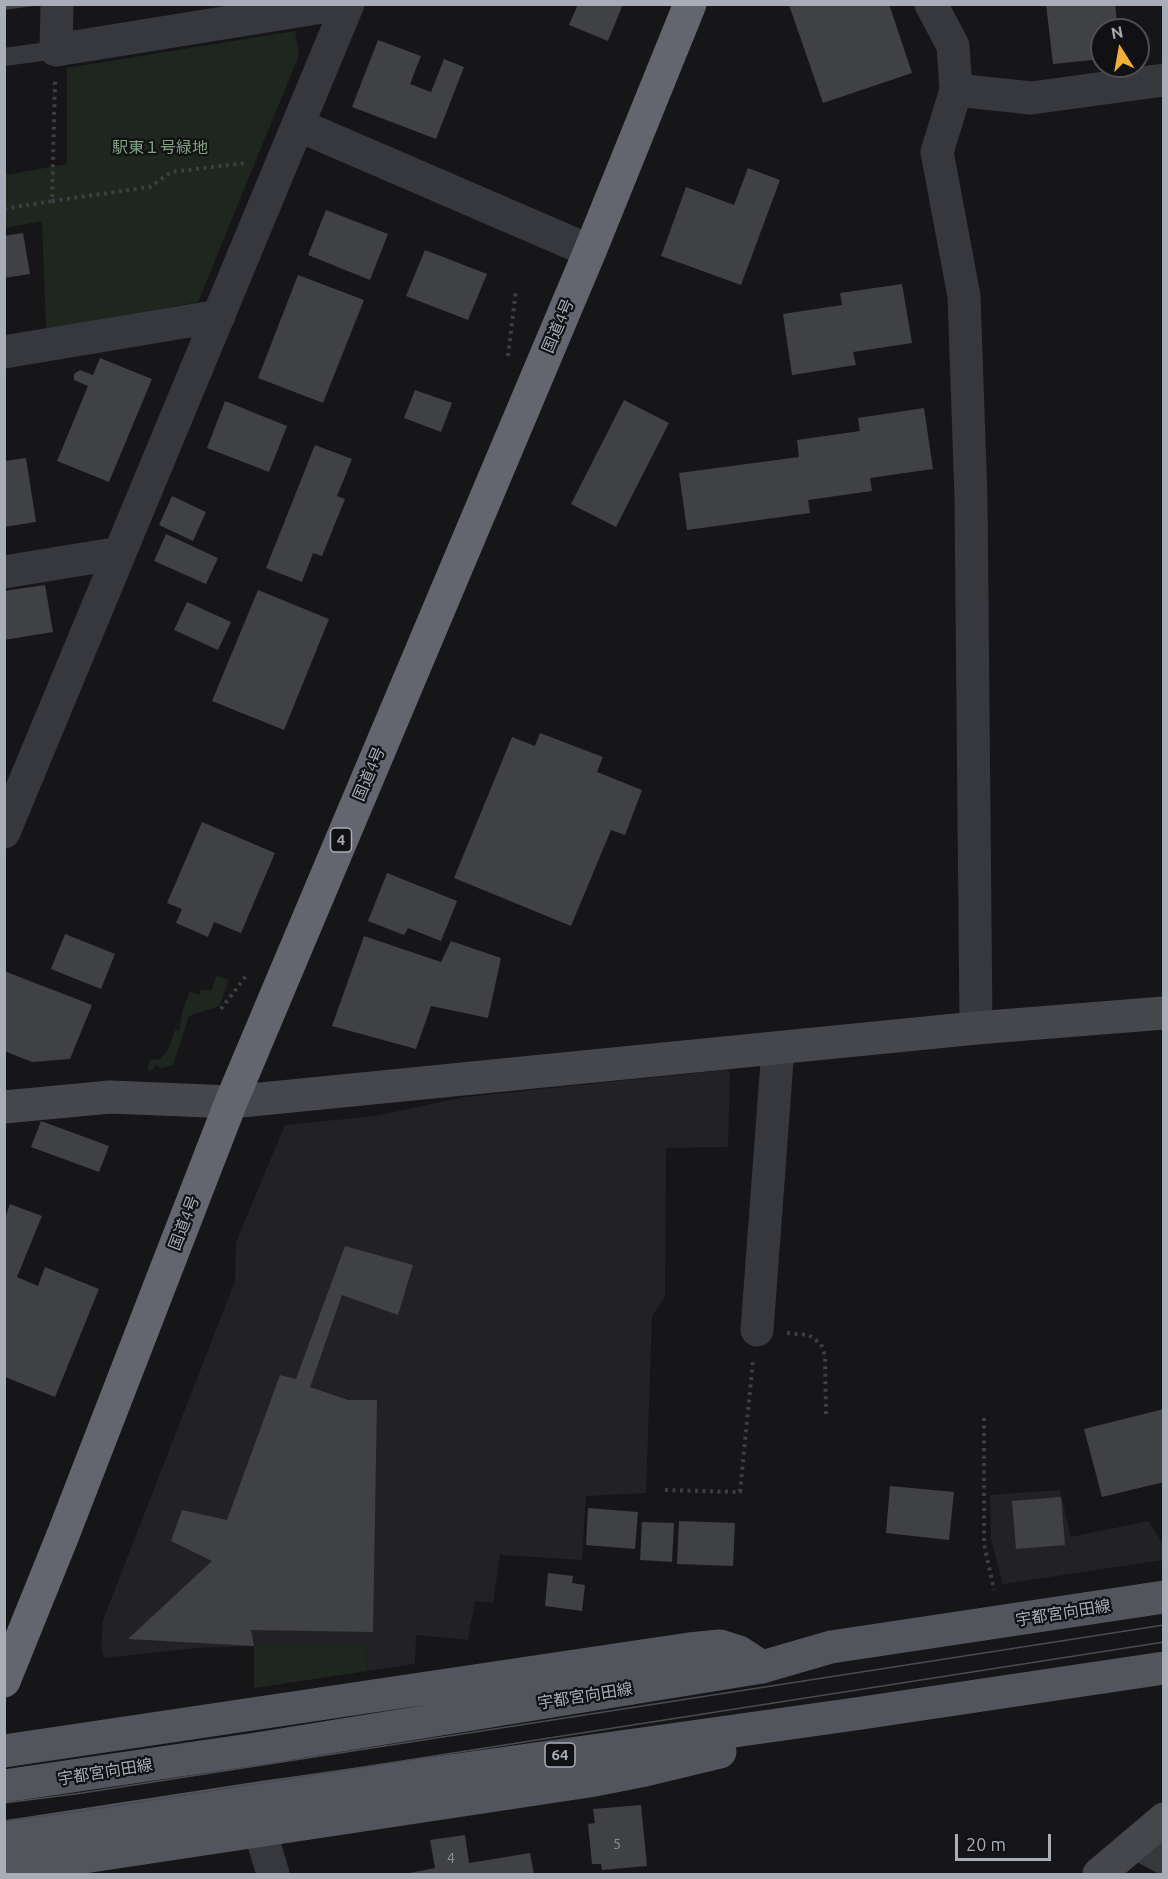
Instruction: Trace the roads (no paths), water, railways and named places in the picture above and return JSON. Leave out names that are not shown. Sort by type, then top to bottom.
[{"type":"highway","name":"国道4号","points":[[4,1681],[231,1102],[590,251],[690,4]]},
{"type":"main road","name":"宇都宮向田線","points":[[4,1786],[256,1749],[762,1667],[831,1647],[1164,1598]]},
{"type":"main road","points":[[4,1751],[689,1648],[720,1646],[739,1652],[762,1667]]},
{"type":"main road","name":"64","points":[[4,1837],[265,1797],[1164,1668]]},
{"type":"main road","points":[[4,1869],[634,1773],[741,1747],[855,1714]]},
{"type":"street","points":[[57,4],[56,50],[341,4]]},
{"type":"street","points":[[4,832],[15,783],[120,553],[348,4]]},
{"type":"street","points":[[931,4],[953,46],[956,90],[937,152],[964,296],[971,497],[976,1028]]},
{"type":"street","points":[[956,90],[1030,98],[1164,80]]},
{"type":"street","points":[[298,125],[590,251]]},
{"type":"street","points":[[4,352],[219,316]]},
{"type":"street","points":[[4,572],[120,553]]},
{"type":"street","points":[[4,1107],[110,1097],[231,1102],[976,1028],[1164,1013]]},
{"type":"street","points":[[756,1330],[778,1048]]},
{"type":"street","points":[[1099,1875],[1150,1850],[1164,1819]]},
{"type":"street","points":[[260,1830],[273,1875]]},
{"type":"lane","points":[[4,57],[56,50]]},
{"type":"tram line","points":[[4,1803],[82,1793],[1164,1625]]},
{"type":"tram line","points":[[4,1821],[82,1811],[1164,1642]]},
{"type":"park label","name":"駅東１号緑地","points":[[160,148]]}]
